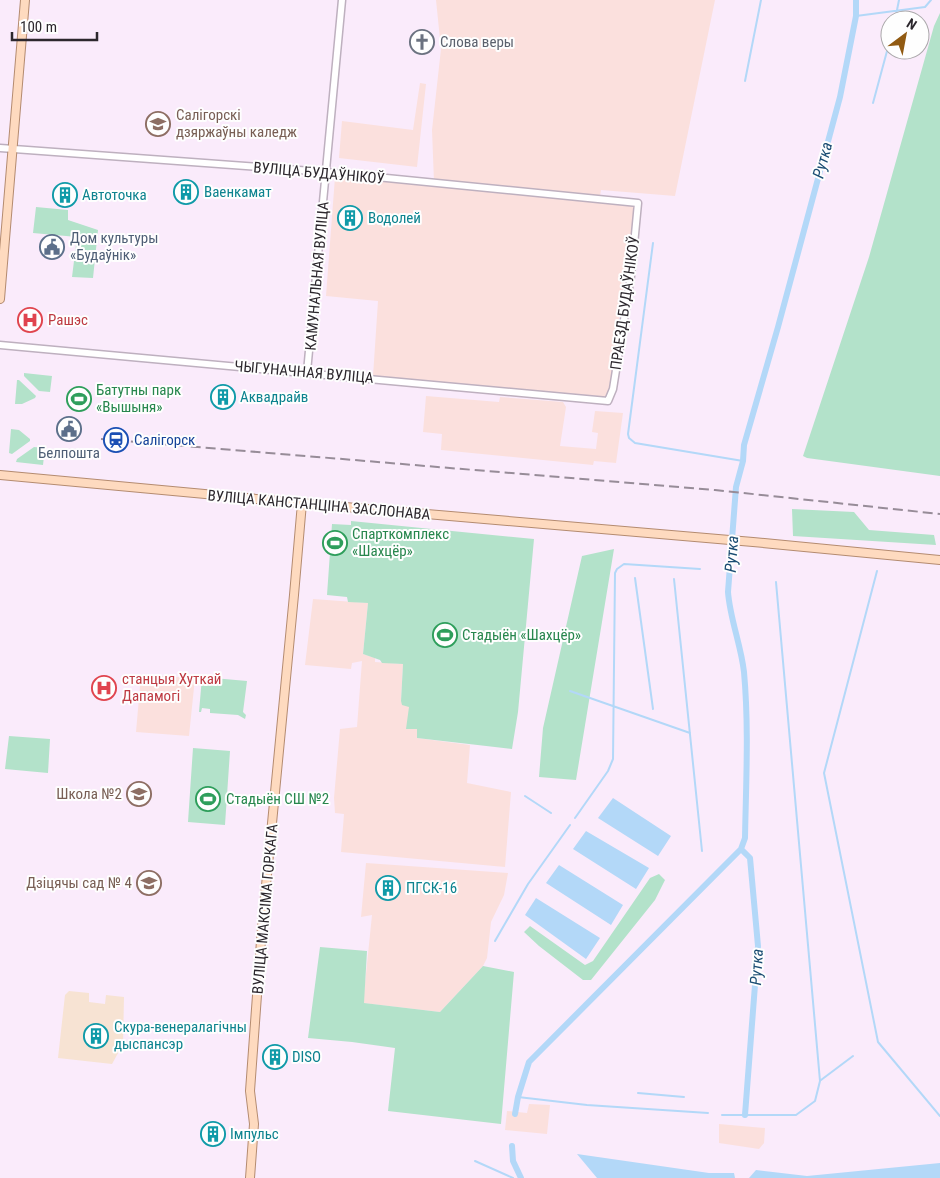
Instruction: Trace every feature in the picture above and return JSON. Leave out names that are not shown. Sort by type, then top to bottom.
[{"type":"main road","points":[[0,299],[25,0]]},
{"type":"main road","name":"ВУЛІЦА КАНСТАНЦІНА ЗАСЛОНАВА","points":[[0,475],[714,538],[940,560]]},
{"type":"main road","name":"ВУЛІЦА МАКСІМА ГОРКАГА","points":[[250,1178],[254,1124],[250,1091],[262,927],[302,503]]},
{"type":"street","name":"КАМУНАЛЬНАЯ ВУЛІЦА","points":[[308,372],[342,0]]},
{"type":"street","name":"ВУЛІЦА БУДАЎНІКОЎ","points":[[0,148],[326,172],[638,203]]},
{"type":"street","name":"ПРАЕЗД БУДАЎНІКОЎ","points":[[608,401],[613,389],[631,276],[638,203]]},
{"type":"street","name":"ЧЫГУНАЧНАЯ ВУЛІЦА","points":[[0,345],[608,401]]},
{"type":"shaded area","points":[[436,0],[715,0],[675,196],[601,190],[600,196],[434,182],[432,130],[441,49]]},
{"type":"shaded area","points":[[420,83],[426,84],[417,167],[339,158],[342,121],[413,130]]},
{"type":"shaded area","points":[[335,177],[635,205],[608,397],[373,376],[378,301],[326,296]]},
{"type":"shaded area","points":[[426,396],[499,402],[500,397],[563,402],[566,407],[560,446],[596,449],[598,433],[592,432],[595,411],[623,413],[616,463],[594,461],[593,465],[441,450],[442,434],[423,432]]},
{"type":"shaded area","points":[[313,599],[368,603],[363,654],[375,658],[375,662],[403,664],[401,701],[409,706],[418,729],[417,738],[470,745],[467,783],[511,792],[505,867],[341,852],[344,814],[335,813],[334,798],[340,729],[357,727],[362,661],[352,663],[351,669],[305,665]]},
{"type":"shaded area","points":[[141,675],[195,678],[189,736],[136,732]]},
{"type":"shaded area","points":[[366,863],[508,873],[504,895],[491,922],[487,958],[483,966],[440,1012],[363,1003],[372,915],[361,917]]},
{"type":"shaded area","points":[[69,991],[89,993],[89,1002],[105,1004],[106,995],[124,997],[123,1044],[112,1064],[58,1058],[65,995]]},
{"type":"shaded area","points":[[529,1104],[550,1105],[547,1134],[505,1130],[507,1111],[527,1113]]},
{"type":"shaded area","points":[[719,1124],[765,1128],[764,1143],[759,1149],[719,1143]]},
{"type":"green space","points":[[940,13],[940,476],[807,458],[803,456],[869,257],[924,60],[930,60],[930,40]]},
{"type":"green space","points":[[36,207],[68,210],[68,220],[98,230],[93,278],[72,277],[77,237],[33,233]]},
{"type":"green space","points":[[24,373],[52,376],[50,392],[39,391],[24,376]]},
{"type":"green space","points":[[17,380],[36,396],[35,398],[22,404],[15,404]]},
{"type":"green space","points":[[11,429],[19,430],[30,439],[30,441],[12,454],[9,453]]},
{"type":"green space","points":[[34,447],[45,448],[43,465],[16,462],[17,459]]},
{"type":"green space","points":[[792,509],[854,512],[869,530],[934,535],[936,545],[793,536]]},
{"type":"green space","name":"Стадыён «Шахцёр»","points":[[351,521],[534,539],[518,712],[512,749],[417,738],[417,729],[406,729],[409,707],[402,705],[401,701],[403,664],[382,663],[380,660],[363,654],[368,603],[348,602],[347,597],[327,595],[332,524],[351,525]]},
{"type":"green space","points":[[614,549],[576,780],[539,777],[543,728],[582,556]]},
{"type":"green space","points":[[202,677],[247,681],[243,712],[246,715],[245,719],[238,715],[210,713],[210,709],[202,708],[201,712],[199,712]]},
{"type":"green space","points":[[9,736],[50,739],[48,773],[5,769]]},
{"type":"green space","name":"Стадыён СШ №2","points":[[193,748],[230,751],[225,825],[188,822]]},
{"type":"green space","points":[[659,874],[665,880],[655,900],[591,980],[583,980],[524,932],[530,926],[585,965],[593,961],[650,878]]},
{"type":"green space","points":[[320,947],[367,951],[364,1003],[440,1012],[483,966],[514,972],[501,1124],[388,1111],[395,1048],[308,1038]]},
{"type":"water","points":[[613,798],[671,836],[658,856],[598,818]]},
{"type":"water","points":[[586,831],[649,868],[636,889],[573,849]]},
{"type":"water","points":[[559,865],[623,905],[611,925],[546,883]]},
{"type":"water","points":[[536,898],[600,938],[586,959],[525,915]]},
{"type":"water","points":[[577,1154],[709,1173],[734,1173],[735,1178],[597,1178]]},
{"type":"water","points":[[940,1163],[940,1178],[749,1178],[756,1170],[807,1176]]},
{"type":"waterway","points":[[745,81],[761,0]]},
{"type":"waterway","name":"Рутка","points":[[745,1115],[758,946],[750,858],[741,849],[745,838],[746,713],[744,672],[728,592],[736,487],[743,461],[744,445],[840,97],[856,16],[856,0]]},
{"type":"waterway","points":[[897,10],[899,0]]},
{"type":"waterway","points":[[856,16],[925,7],[931,0]]},
{"type":"waterway","points":[[873,103],[885,60]]},
{"type":"waterway","points":[[653,243],[629,438],[635,443],[743,461]]},
{"type":"waterway","points":[[575,818],[608,771],[613,759],[615,573],[617,569],[624,564],[700,569]]},
{"type":"waterway","points":[[877,571],[824,773],[878,1042],[940,1116]]},
{"type":"waterway","points":[[635,578],[653,709]]},
{"type":"waterway","points":[[674,579],[702,851]]},
{"type":"waterway","points":[[722,1115],[796,1115],[815,1101],[820,1081],[776,582]]},
{"type":"waterway","points":[[570,691],[690,733]]},
{"type":"waterway","points":[[525,796],[551,813]]},
{"type":"waterway","points":[[495,941],[528,884],[570,825]]},
{"type":"waterway","points":[[515,1114],[518,1097],[529,1062],[741,849]]},
{"type":"waterway","points":[[821,1080],[853,1056]]},
{"type":"waterway","points":[[638,1093],[684,1097]]},
{"type":"waterway","points":[[518,1097],[587,1105],[708,1113]]},
{"type":"waterway","points":[[512,1146],[513,1161],[521,1178]]},
{"type":"waterway","points":[[475,1161],[513,1178]]},
{"type":"railway","points":[[101,439],[715,490],[940,514]]},
{"type":"place","name":"Слова веры","points":[[422,42]]},
{"type":"place","name":"Салігорскі дзяржаўны каледж","points":[[158,124]]},
{"type":"place","name":"Ваенкамат","points":[[186,192]]},
{"type":"place","name":"Автоточка","points":[[65,195]]},
{"type":"place","name":"Водолей","points":[[350,218]]},
{"type":"place","name":"Дом культуры «Будаўнік»","points":[[52,247]]},
{"type":"place","name":"Рашэс","points":[[30,320]]},
{"type":"place","name":"Аквадрайв","points":[[223,397]]},
{"type":"place","name":"Батутны парк «Вышыня»","points":[[79,399]]},
{"type":"place","name":"Белпошта","points":[[69,429]]},
{"type":"place","name":"Салігорск","points":[[116,440]]},
{"type":"place","name":"Спарткомплекс «Шахцёр»","points":[[335,543]]},
{"type":"place","name":"Стадыён «Шахцёр»","points":[[445,635]]},
{"type":"place","name":"станцыя Хуткай Дапамогі","points":[[104,688]]},
{"type":"place","name":"Школа №2","points":[[139,794]]},
{"type":"place","name":"Стадыён СШ №2","points":[[208,799]]},
{"type":"place","name":"Дзіцячы сад № 4","points":[[149,883]]},
{"type":"place","name":"ПГСК-16","points":[[388,888]]},
{"type":"place","name":"Скура-венералагічны дыспансэр","points":[[96,1036]]},
{"type":"place","name":"DISO","points":[[275,1057]]},
{"type":"place","name":"Імпульс","points":[[213,1134]]}]
